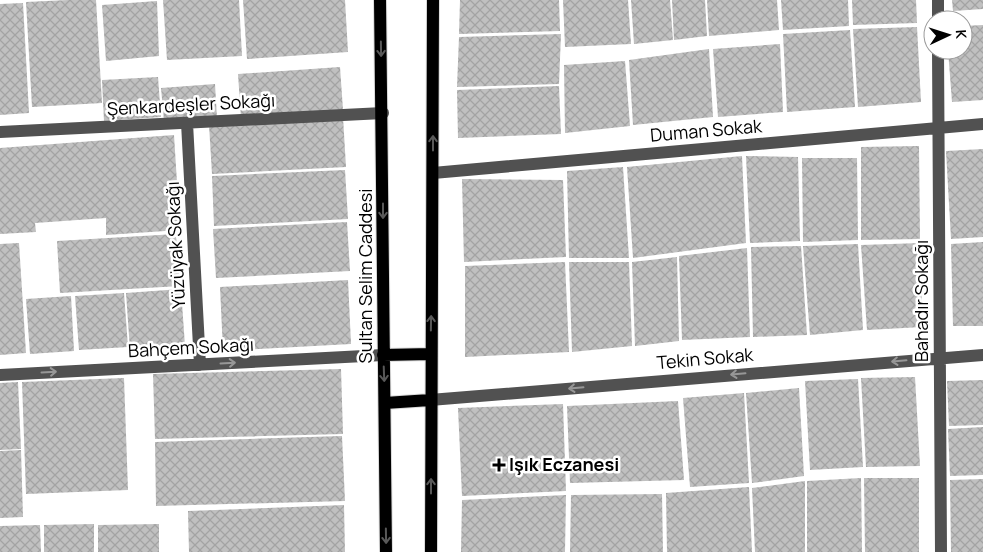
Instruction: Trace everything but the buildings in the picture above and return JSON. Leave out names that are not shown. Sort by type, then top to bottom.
[{"type":"main road","name":"Sultan Selim Caddesi","points":[[380,0],[383,113],[383,355],[386,552]]},
{"type":"main road","points":[[431,552],[430,354],[433,0]]},
{"type":"main road","points":[[383,355],[430,354]]},
{"type":"main road","points":[[384,403],[430,400]]},
{"type":"street","name":"Bahadır Sokağı","points":[[938,60],[940,552]]},
{"type":"street","name":"Şenkardeşler Sokağı","points":[[0,132],[383,113]]},
{"type":"street","name":"Yüzüyak Sokağı","points":[[187,123],[200,365]]},
{"type":"street","name":"Duman Sokak","points":[[433,173],[983,124]]},
{"type":"street","name":"Bahçem Sokağı","points":[[0,375],[383,355]]},
{"type":"street","name":"Tekin Sokak","points":[[430,400],[983,355]]},
{"type":"place","name":"Işık Eczanesi","points":[[499,465]]}]
